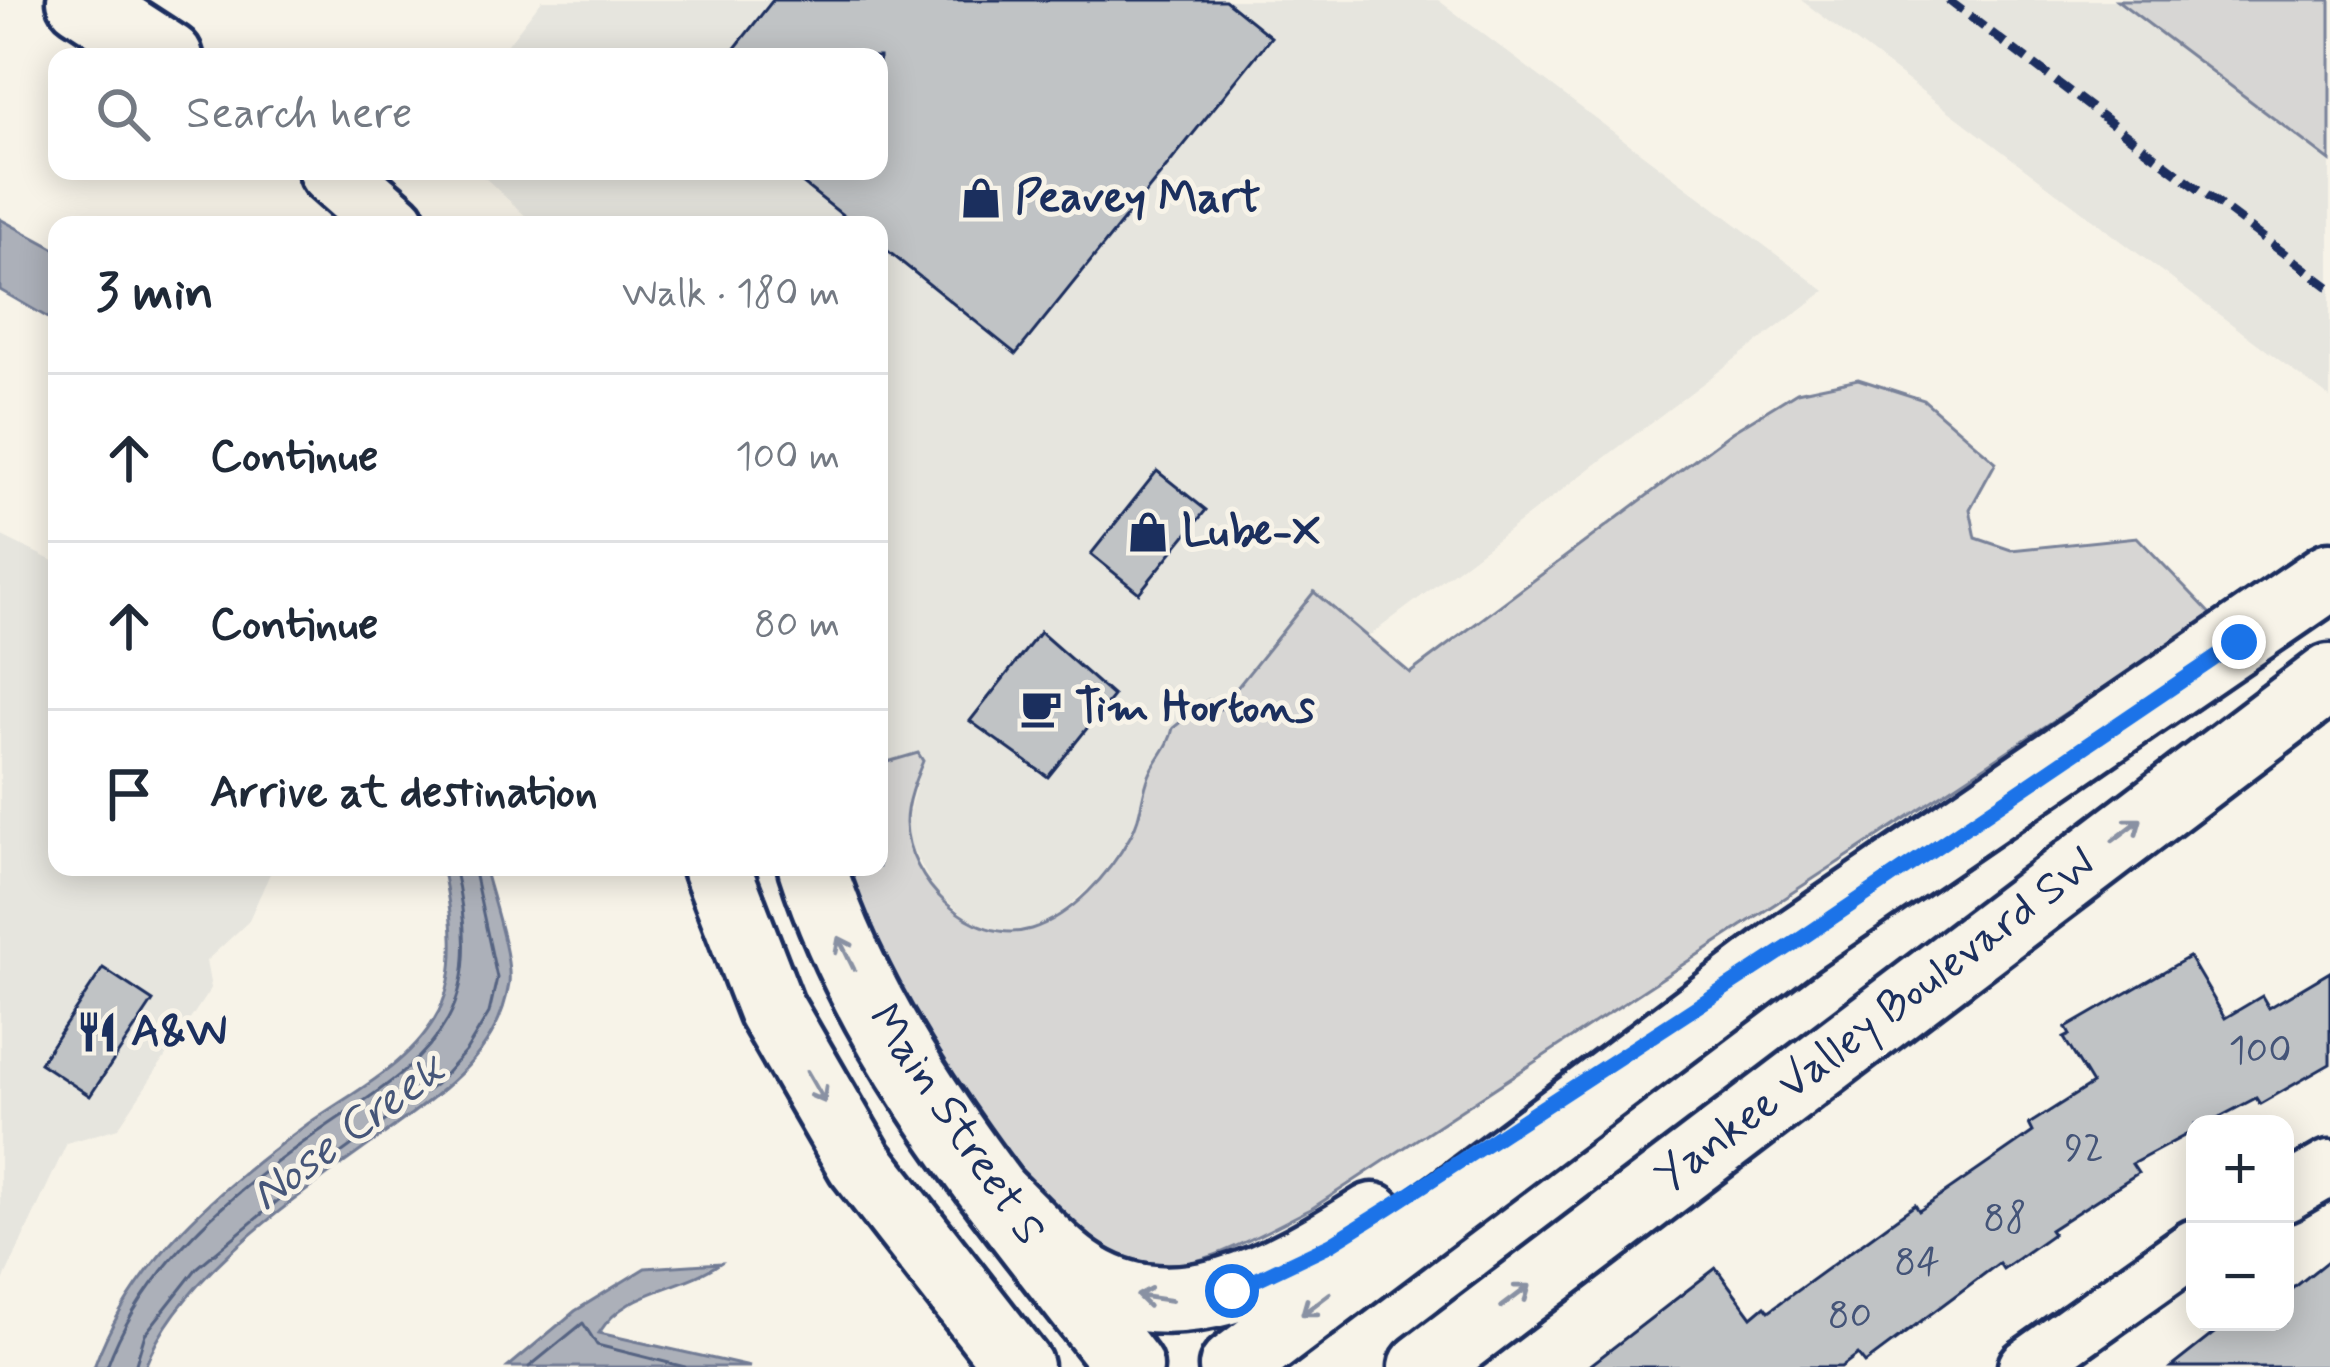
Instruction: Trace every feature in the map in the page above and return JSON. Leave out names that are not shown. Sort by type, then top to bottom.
[{"type":"main road","points":[[81,0],[155,48]]},
{"type":"main road","points":[[342,180],[383,216]]},
{"type":"main road","points":[[996,1195],[1070,1266],[1108,1288],[1167,1302],[1232,1291],[1371,1219],[1799,940],[2330,576]]},
{"type":"main road","name":"Yankee Valley Boulevard SW","points":[[1423,1367],[2330,678]]},
{"type":"main road","name":"Main Street S","points":[[719,876],[771,1009],[860,1162],[1019,1367]]},
{"type":"main road","name":"Main Street S","points":[[815,876],[873,1005],[996,1195],[1129,1367]]},
{"type":"main road","points":[[1233,1367],[1799,940]]},
{"type":"main road","points":[[860,1162],[957,1367]]},
{"type":"street","points":[[2294,1189],[2330,1168]]},
{"type":"street","points":[[2026,1367],[2186,1253]]},
{"type":"shaded area","points":[[542,0],[1438,0],[1825,291],[1369,636],[1313,593],[1219,710],[1173,728],[1169,746],[1149,776],[1132,834],[1097,881],[1054,919],[1027,930],[999,930],[971,921],[935,891],[909,842],[906,825],[922,761],[917,753],[888,762],[888,216],[526,216],[488,180],[888,180],[888,48],[505,48]]},
{"type":"shaded area","points":[[1801,0],[2117,0],[2330,161],[2330,398]]},
{"type":"shaded area","points":[[2117,0],[2330,0],[2330,161]]},
{"type":"shaded area","points":[[1858,379],[1924,400],[1996,462],[1970,509],[1976,538],[2011,550],[2137,537],[2213,616],[1311,1209],[1228,1250],[1161,1268],[1138,1267],[1106,1255],[1070,1227],[1032,1188],[960,1092],[904,1002],[870,932],[849,876],[888,876],[888,762],[918,753],[923,761],[909,799],[909,844],[930,886],[947,904],[987,928],[1009,932],[1046,923],[1075,904],[1121,851],[1173,728],[1208,700],[1220,709],[1314,592],[1410,673],[1732,432],[1797,392]]},
{"type":"shaded area","points":[[0,535],[48,559],[48,876],[269,876],[248,922],[206,961],[211,988],[118,1128],[67,1143],[0,1288]]},
{"type":"water","points":[[0,219],[48,245],[48,318],[0,290]]},
{"type":"water","name":"Nose Creek","points":[[444,876],[486,876],[509,983],[503,1010],[477,1055],[441,1091],[278,1212],[213,1269],[162,1333],[145,1367],[94,1367],[131,1294],[183,1230],[244,1173],[382,1074],[428,1030],[450,977],[451,921]]},
{"type":"water","points":[[720,1263],[624,1307],[599,1333],[750,1367],[508,1367],[575,1311],[645,1268]]},
{"type":"building","name":"Peavey Mart","points":[[773,0],[1225,0],[1271,37],[1016,354],[888,251],[888,216],[844,216],[798,180],[888,180],[888,48],[735,48]]},
{"type":"building","name":"Lube-X","points":[[1157,471],[1206,510],[1139,593],[1091,554]]},
{"type":"building","name":"Tim Hortons","points":[[1040,632],[1113,696],[1048,777],[970,721]]},
{"type":"building","points":[[2189,957],[2225,1018],[2262,996],[2269,1008],[2330,972],[2330,1064],[2260,1104],[2256,1098],[2223,1115],[2186,1115],[2186,1135],[2132,1164],[2138,1173],[2050,1230],[2053,1234],[2003,1269],[1999,1263],[1865,1363],[1858,1354],[1841,1367],[1588,1367],[1716,1268],[1752,1317],[1765,1306],[1769,1311],[1915,1205],[1919,1211],[2033,1132],[2029,1124],[2092,1084],[2064,1038],[2070,1035],[2066,1028]]},
{"type":"building","name":"A&W","points":[[103,968],[153,1001],[90,1096],[40,1063]]},
{"type":"building","points":[[2330,1259],[2330,1367],[2171,1367],[2217,1331],[2294,1331],[2294,1288]]},
{"type":"railway","points":[[1948,0],[2330,288]]},
{"type":"place","name":"Peavey Mart","points":[[981,198]]},
{"type":"place","name":"Lube-X","points":[[1148,532]]},
{"type":"place","name":"Tim Hortons","points":[[1041,708]]},
{"type":"place","name":"A&W","points":[[97,1032]]},
{"type":"route","points":[[1232,1291],[1331,1244],[1390,1207],[1799,940],[2239,642]]}]
